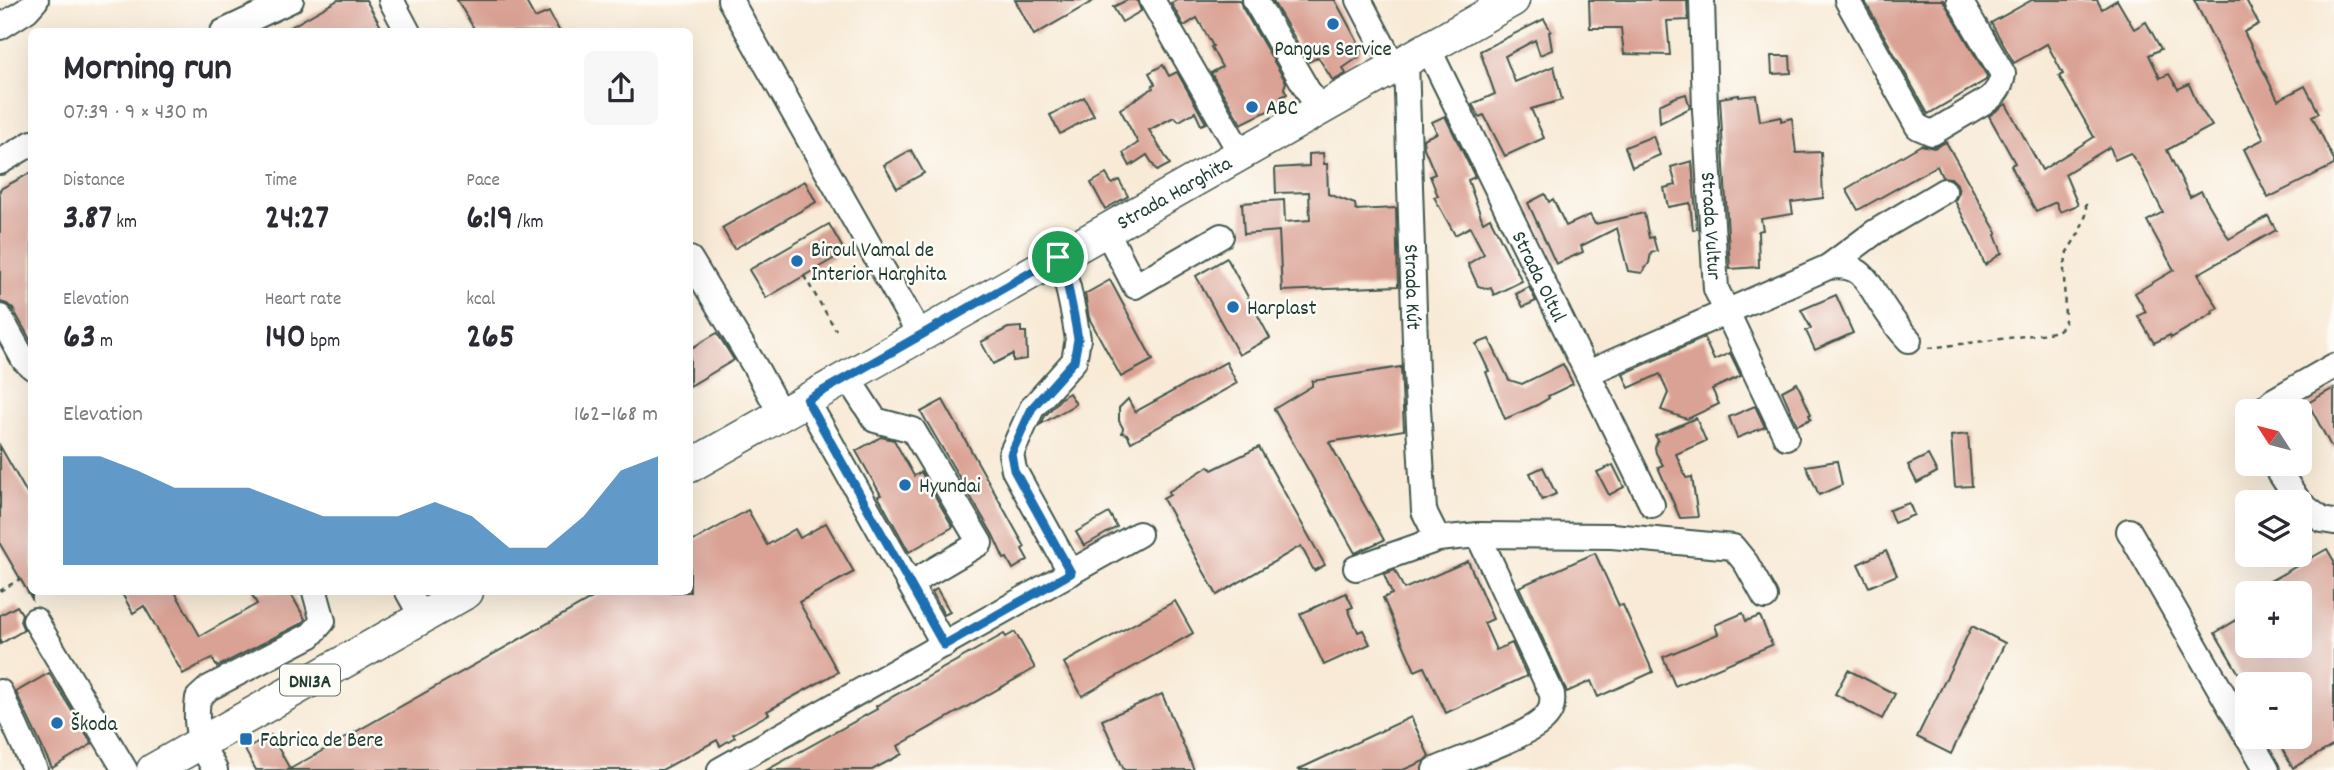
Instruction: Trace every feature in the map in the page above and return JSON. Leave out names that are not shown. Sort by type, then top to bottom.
[{"type":"main road","name":"Strada Harghita","points":[[693,464],[1513,0]]},
{"type":"main road","name":"DN13A","points":[[153,770],[200,743],[415,604],[454,595]]},
{"type":"street","points":[[0,27],[27,10],[36,0]]},
{"type":"street","points":[[232,28],[291,0]]},
{"type":"street","points":[[391,0],[406,28]]},
{"type":"street","points":[[730,0],[920,335]]},
{"type":"street","points":[[1152,0],[1241,154]]},
{"type":"street","points":[[1255,0],[1319,110]]},
{"type":"street","name":"Strada Oltul","points":[[1359,0],[1409,59],[1588,373],[1652,505]]},
{"type":"street","name":"Strada Vultur","points":[[1702,0],[1705,110],[1716,289],[1786,437]]},
{"type":"street","points":[[1847,0],[1918,127],[1932,133],[1989,99],[2001,84],[2003,74],[1959,0]]},
{"type":"street","name":"Strada Kút","points":[[1409,59],[1416,373],[1427,542]]},
{"type":"street","points":[[0,162],[28,145]]},
{"type":"street","points":[[1588,373],[1828,267],[1875,232],[1944,191]]},
{"type":"street","points":[[1105,230],[1135,286],[1221,236]]},
{"type":"street","points":[[1058,257],[1068,287],[1078,339],[1074,361],[1032,408],[1011,454],[1014,470],[1071,573]]},
{"type":"street","points":[[693,264],[757,370],[794,407],[910,584],[944,645]]},
{"type":"street","points":[[1828,267],[1852,268],[1863,274],[1909,341]]},
{"type":"street","points":[[0,317],[28,364]]},
{"type":"street","points":[[2276,399],[2334,366]]},
{"type":"street","points":[[847,377],[875,420],[913,430],[979,543],[910,584]]},
{"type":"street","points":[[2312,512],[2322,520],[2334,522]]},
{"type":"street","points":[[2129,531],[2235,715]]},
{"type":"street","points":[[720,770],[1139,534]]},
{"type":"street","points":[[1435,770],[1530,729],[1544,719],[1553,705],[1552,694],[1478,535]]},
{"type":"street","points":[[1356,568],[1427,542],[1478,535],[1612,536],[1733,547],[1746,563],[1765,597]]},
{"type":"street","points":[[215,770],[200,743],[196,712],[198,698],[209,688],[311,635],[323,621],[316,595]]},
{"type":"street","points":[[36,620],[125,770]]},
{"type":"street","points":[[0,692],[34,770]]},
{"type":"street","points":[[2255,749],[2267,770]]},
{"type":"path","points":[[1909,341],[1923,349],[2057,331],[2065,324],[2064,270],[2067,252],[2086,215],[2086,199]]},
{"type":"path","points":[[804,276],[836,330]]},
{"type":"path","points":[[0,591],[20,579]]},
{"type":"building","points":[[338,0],[366,0],[382,28],[289,28]]},
{"type":"building","points":[[457,0],[525,0],[535,18],[549,12],[558,28],[474,28]]},
{"type":"building","points":[[1015,0],[1095,0],[1034,35]]},
{"type":"building","points":[[1127,0],[1137,0],[1141,11],[1122,22],[1113,7]]},
{"type":"building","points":[[1177,0],[1240,0],[1286,82],[1284,88],[1287,94],[1281,97],[1284,103],[1241,124],[1211,73],[1222,67],[1211,47],[1213,46],[1197,18],[1184,26],[1171,3]]},
{"type":"building","points":[[1272,0],[1335,0],[1361,48],[1359,57],[1343,68],[1346,74],[1333,81],[1318,57],[1309,62]]},
{"type":"building","points":[[1589,0],[1687,0],[1688,20],[1667,21],[1670,55],[1624,54],[1621,28],[1590,28]]},
{"type":"building","points":[[1864,0],[1943,0],[1987,76],[1986,80],[1928,114]]},
{"type":"building","points":[[2032,0],[2097,0],[2102,9],[2117,0],[2134,29],[2146,22],[2161,49],[2149,55],[2160,78],[2169,74],[2178,89],[2189,84],[2198,105],[2212,126],[2167,150],[2190,197],[2201,191],[2229,239],[2268,216],[2276,230],[2198,274],[2218,308],[2171,338],[2170,335],[2154,343],[2138,316],[2146,312],[2135,293],[2174,270],[2147,221],[2163,212],[2130,153],[2115,160],[2110,147],[2065,174],[2078,205],[2060,212],[2056,202],[2036,211],[2011,165],[2015,163],[1989,116],[2006,104],[2042,170],[2094,137],[2059,76],[2063,74],[2047,44],[2014,63],[1991,23]]},
{"type":"building","points":[[2194,0],[2246,0],[2259,24],[2244,32],[2278,100],[2305,86],[2319,113],[2312,116],[2334,165],[2268,198],[2244,149],[2264,139]]},
{"type":"building","points":[[1544,19],[1551,31],[1552,50],[1540,55],[1535,40],[1505,56],[1515,82],[1554,66],[1562,100],[1531,109],[1544,138],[1505,156],[1484,115],[1479,117],[1472,104],[1495,94],[1480,51]]},
{"type":"building","points":[[1771,56],[1790,56],[1791,73],[1772,74]]},
{"type":"building","points":[[1163,65],[1169,76],[1177,72],[1206,123],[1201,125],[1195,112],[1179,121],[1174,117],[1149,130],[1170,164],[1157,171],[1147,155],[1130,166],[1123,153],[1138,143],[1120,109],[1153,88],[1152,85],[1155,84],[1149,73]]},
{"type":"building","points":[[1686,94],[1690,108],[1660,123],[1659,105]]},
{"type":"building","points":[[1756,95],[1760,121],[1792,118],[1796,153],[1821,152],[1823,198],[1791,202],[1793,214],[1761,219],[1763,230],[1758,231],[1759,267],[1730,269],[1720,98]]},
{"type":"building","points":[[1084,97],[1094,115],[1060,134],[1050,115]]},
{"type":"building","points":[[1445,116],[1475,177],[1468,180],[1483,222],[1490,218],[1522,281],[1494,295],[1491,288],[1478,286],[1468,264],[1484,254],[1470,227],[1455,235],[1434,197],[1438,196],[1430,176],[1435,174],[1423,139],[1437,133],[1432,122]]},
{"type":"building","points":[[1653,136],[1660,155],[1632,167],[1625,147]]},
{"type":"building","points":[[1946,142],[1997,233],[1995,235],[2002,253],[1985,265],[1955,201],[1959,192],[1957,184],[1951,178],[1942,177],[1937,166],[1858,210],[1846,189],[1921,145],[1934,148]]},
{"type":"building","points":[[911,150],[924,173],[897,188],[884,165]]},
{"type":"building","points":[[1323,153],[1324,164],[1327,164],[1328,194],[1355,204],[1356,210],[1396,208],[1398,286],[1282,291],[1279,231],[1244,234],[1242,203],[1284,200],[1285,222],[1310,220],[1309,192],[1276,193],[1275,168],[1309,166],[1309,154]]},
{"type":"building","points":[[1692,161],[1697,229],[1693,230],[1690,203],[1668,207],[1664,188],[1676,185],[1671,167]]},
{"type":"building","points":[[28,174],[28,336],[13,309],[0,302],[0,189]]},
{"type":"building","points":[[1106,174],[1112,184],[1119,180],[1128,196],[1105,209],[1091,183]]},
{"type":"building","points":[[805,181],[816,202],[734,249],[722,228]]},
{"type":"building","points":[[1545,194],[1549,202],[1553,199],[1566,226],[1590,215],[1595,224],[1644,213],[1649,238],[1653,237],[1657,251],[1651,253],[1649,263],[1642,273],[1628,271],[1617,228],[1581,246],[1583,252],[1556,264],[1528,203]]},
{"type":"building","name":"Biroul Vamal de Interior Harghita","points":[[829,224],[845,252],[766,298],[749,270]]},
{"type":"building","name":"Harplast","points":[[1227,258],[1270,338],[1239,355],[1196,276]]},
{"type":"building","points":[[1110,280],[1153,360],[1121,377],[1089,318],[1085,294]]},
{"type":"building","points":[[1529,287],[1536,301],[1523,307],[1516,294]]},
{"type":"building","points":[[1836,295],[1853,333],[1815,350],[1806,331],[1811,328],[1801,310]]},
{"type":"building","points":[[1021,327],[1021,332],[1026,332],[1027,359],[1013,361],[1013,354],[993,364],[981,342],[1008,328]]},
{"type":"building","points":[[717,333],[734,360],[693,384],[693,347]]},
{"type":"building","points":[[1704,338],[1714,360],[1730,353],[1741,376],[1712,389],[1719,404],[1687,419],[1661,410],[1668,393],[1660,374],[1629,388],[1623,374]]},
{"type":"building","points":[[1489,339],[1509,380],[1522,384],[1563,364],[1573,384],[1548,396],[1549,398],[1537,405],[1505,419],[1486,372],[1489,371],[1476,344]]},
{"type":"building","points":[[1226,362],[1237,383],[1131,442],[1127,434],[1122,433],[1119,408],[1128,399],[1135,412]]},
{"type":"building","points":[[1401,367],[1404,430],[1329,442],[1384,540],[1355,553],[1274,409],[1312,386],[1312,381]]},
{"type":"building","points":[[1797,383],[1811,419],[1797,425],[1782,391]]},
{"type":"building","points":[[2334,388],[2334,452],[2312,411],[2312,401]]},
{"type":"building","points":[[1069,393],[1076,404],[1041,424],[1061,398]]},
{"type":"building","points":[[943,400],[1025,547],[1022,549],[1028,560],[1013,569],[1007,558],[1004,559],[993,535],[921,412]]},
{"type":"building","points":[[1755,406],[1765,427],[1737,438],[1729,417]]},
{"type":"building","points":[[1696,418],[1706,441],[1676,454],[1686,478],[1692,477],[1698,517],[1680,518],[1658,467],[1663,465],[1656,453],[1658,440],[1655,436]]},
{"type":"building","points":[[1968,434],[1972,486],[1955,487],[1951,436]]},
{"type":"building","name":"Hyundai","points":[[881,437],[894,440],[914,476],[921,472],[953,527],[909,552],[856,451]]},
{"type":"building","points":[[0,446],[28,495],[28,592],[0,544]]},
{"type":"building","points":[[1259,447],[1325,565],[1314,571],[1301,546],[1217,595],[1163,499],[1170,495],[1168,492],[1209,466],[1212,470]]},
{"type":"building","points":[[1928,455],[1937,472],[1917,483],[1908,465]]},
{"type":"building","points":[[1837,461],[1842,485],[1819,495],[1806,466]]},
{"type":"building","points":[[1613,465],[1624,487],[1609,495],[1597,472]]},
{"type":"building","points":[[1543,467],[1556,494],[1542,500],[1530,473]]},
{"type":"building","points":[[1909,503],[1914,515],[1894,523],[1889,510]]},
{"type":"building","points":[[748,510],[767,545],[795,529],[800,538],[826,523],[854,572],[799,602],[838,672],[767,711],[769,714],[733,734],[735,737],[720,746],[717,740],[662,770],[256,770],[245,750],[271,735],[290,769],[598,595],[693,595],[693,541]]},
{"type":"building","points":[[1109,513],[1117,527],[1084,546],[1076,532]]},
{"type":"building","points":[[2327,549],[2334,561],[2334,745],[2293,768],[2282,749],[2312,749],[2312,672],[2238,672],[2215,633],[2235,621],[2235,658],[2312,658],[2312,581],[2270,581],[2295,567],[2312,567],[2312,557]]},
{"type":"building","points":[[1886,551],[1897,575],[1869,587],[1858,564]]},
{"type":"building","points":[[1595,553],[1619,606],[1623,605],[1653,672],[1598,697],[1591,681],[1567,692],[1519,587]]},
{"type":"building","points":[[1468,561],[1493,619],[1484,623],[1496,650],[1512,643],[1527,676],[1446,713],[1424,667],[1415,671],[1383,598],[1392,594],[1384,574],[1395,570],[1404,589]]},
{"type":"building","points":[[937,589],[950,612],[944,615],[932,592]]},
{"type":"building","points":[[1346,593],[1353,607],[1348,609],[1358,632],[1363,630],[1370,644],[1324,665],[1300,614]]},
{"type":"building","points":[[123,595],[177,595],[200,636],[257,604],[252,595],[292,595],[305,619],[217,667],[212,658],[183,674],[144,606],[133,613]]},
{"type":"building","points":[[1175,601],[1193,633],[1082,696],[1064,663]]},
{"type":"building","points":[[17,606],[22,614],[20,621],[24,630],[0,644],[0,615]]},
{"type":"building","points":[[1743,613],[1746,621],[1760,616],[1772,645],[1675,686],[1663,657],[1718,634],[1715,625]]},
{"type":"building","points":[[1972,626],[2005,643],[1951,754],[1917,737]]},
{"type":"building","points":[[1015,632],[1035,668],[898,746],[902,754],[872,770],[767,770],[1004,634],[1006,637]]},
{"type":"building","points":[[1848,670],[1895,694],[1882,719],[1835,694]]},
{"type":"building","name":"Škoda","points":[[49,673],[92,744],[52,768],[16,692]]},
{"type":"building","points":[[1162,694],[1194,770],[1124,770],[1102,720]]},
{"type":"building","points":[[1411,717],[1429,756],[1424,761],[1403,770],[1297,770]]},
{"type":"place","name":"Pangus Service","points":[[1333,24]]},
{"type":"place","name":"ABC","points":[[1252,107]]},
{"type":"place","name":"Biroul Vamal de Interior Harghita","points":[[797,261]]},
{"type":"place","name":"Harplast","points":[[1233,307]]},
{"type":"place","name":"Hyundai","points":[[905,485]]},
{"type":"place","name":"Škoda","points":[[57,723]]},
{"type":"place","name":"Fabrica de Bere","points":[[246,739]]},
{"type":"route","points":[[1058,257],[1068,287],[1078,339],[1074,361],[1032,408],[1011,454],[1014,470],[1071,573],[944,645],[807,400],[1058,257]]}]
